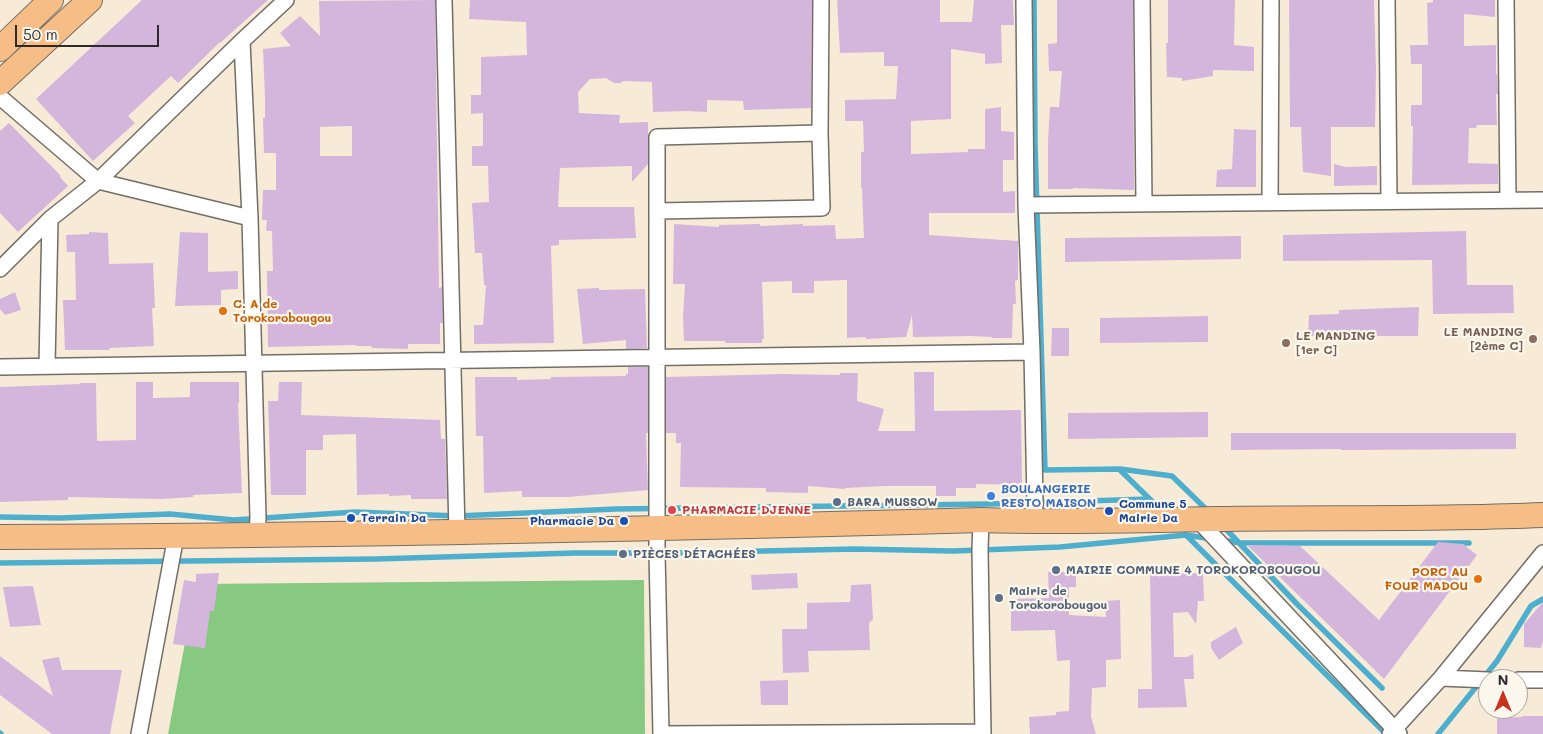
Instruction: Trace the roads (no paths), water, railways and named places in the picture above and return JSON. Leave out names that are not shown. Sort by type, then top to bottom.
[{"type":"main road","points":[[0,49],[51,0]]},
{"type":"main road","points":[[0,83],[90,0]]},
{"type":"main road","points":[[0,537],[457,532],[981,520],[1034,522],[1469,518],[1543,515]]},
{"type":"street","points":[[0,270],[50,219],[98,181],[286,0]]},
{"type":"street","points":[[444,0],[457,532]]},
{"type":"street","points":[[657,211],[822,208],[820,133],[821,0]]},
{"type":"street","points":[[1024,0],[1026,205],[1032,352],[1034,522]]},
{"type":"street","points":[[1142,0],[1144,204]]},
{"type":"street","points":[[1270,203],[1271,0]]},
{"type":"street","points":[[1387,0],[1389,201]]},
{"type":"street","points":[[1506,0],[1508,200]]},
{"type":"street","points":[[242,41],[250,218],[257,535]]},
{"type":"street","points":[[0,97],[98,181],[250,218]]},
{"type":"street","points":[[820,133],[657,137],[657,528],[661,734],[983,733],[981,520]]},
{"type":"street","points":[[1026,205],[1543,200]]},
{"type":"street","points":[[46,366],[50,219]]},
{"type":"street","points":[[0,367],[1032,352]]},
{"type":"street","points":[[1198,520],[1395,732],[1543,553]]},
{"type":"street","points":[[139,734],[176,536]]},
{"type":"street","points":[[1441,678],[1478,680]]},
{"type":"street","points":[[1528,680],[1543,680]]},
{"type":"waterway","points":[[1034,0],[1035,144],[1045,470],[1119,469],[1163,512]]},
{"type":"waterway","points":[[1120,469],[1172,476],[1208,511]]},
{"type":"waterway","points":[[0,517],[60,518],[170,514],[234,520],[355,512],[457,516],[616,509],[991,504],[1149,499]]},
{"type":"waterway","points":[[1224,527],[1297,604],[1382,688]]},
{"type":"waterway","points":[[1185,534],[1386,734]]},
{"type":"waterway","points":[[0,563],[376,559],[575,553],[855,549],[953,551],[1060,547],[1186,535],[1212,539]]},
{"type":"waterway","points":[[1221,540],[1241,543],[1469,543]]},
{"type":"waterway","points":[[1438,734],[1497,661],[1531,606],[1543,599]]},
{"type":"place","name":"C. A de Torokorobougou","points":[[223,311]]},
{"type":"place","name":"LE MANDING [2ème C]","points":[[1533,339]]},
{"type":"place","name":"LE MANDING [1er C]","points":[[1286,343]]},
{"type":"place","name":"BOULANGERIE RESTO MAISON","points":[[991,496]]},
{"type":"place","name":"BARA MUSSOW","points":[[837,502]]},
{"type":"place","name":"PHARMACIE DJENNE","points":[[672,510]]},
{"type":"place","name":"Commune 5 Mairie Da","points":[[1109,511]]},
{"type":"place","name":"Terrain Da","points":[[351,518]]},
{"type":"place","name":"Pharmacie Da","points":[[624,521]]},
{"type":"place","name":"PIÈCES DÉTACHÉES","points":[[623,554]]},
{"type":"place","name":"MAIRIE COMMUNE 4 TOROKOROBOUGOU","points":[[1056,570]]},
{"type":"place","name":"PORC AU FOUR MADOU","points":[[1478,579]]},
{"type":"place","name":"Mairie de Torokorobougou","points":[[999,598]]}]
